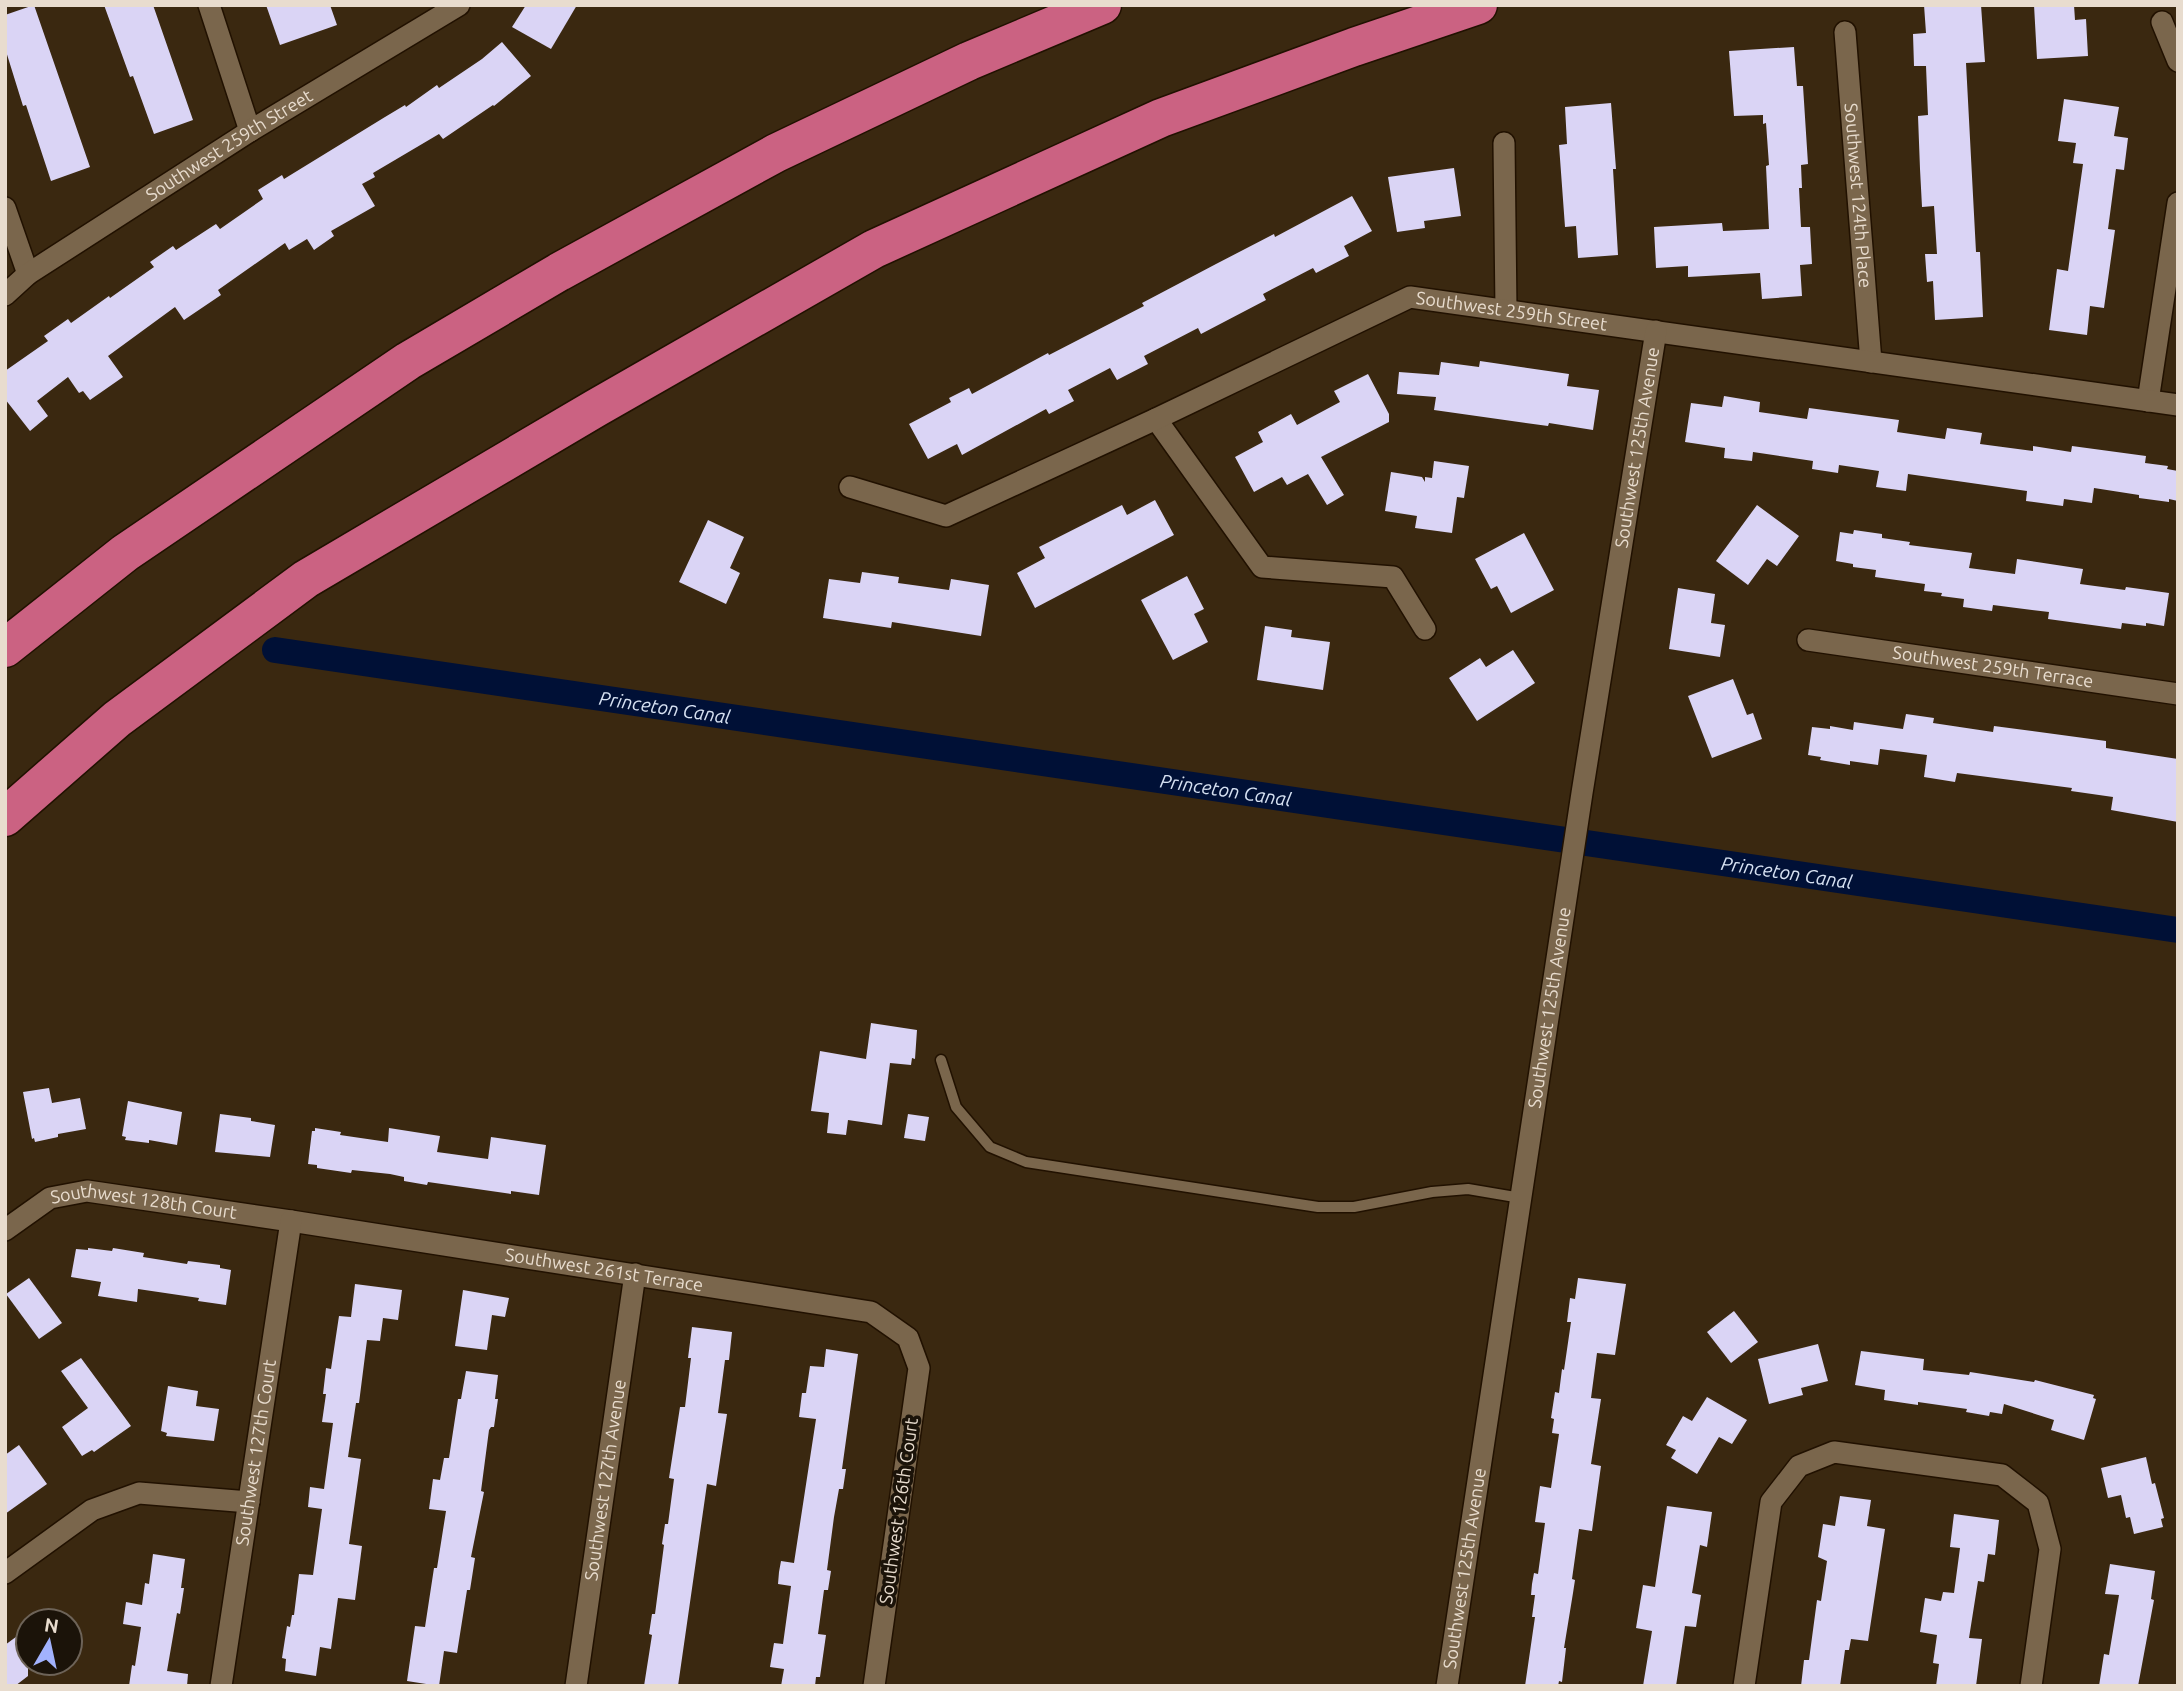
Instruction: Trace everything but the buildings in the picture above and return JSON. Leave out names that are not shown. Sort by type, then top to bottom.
[{"type":"highway","points":[[5,648],[125,553],[408,360],[559,272],[776,153],[969,61],[1102,5]]},
{"type":"highway","points":[[5,817],[117,719],[306,579],[596,408],[874,249],[1161,118],[1353,47],[1478,5]]},
{"type":"street","points":[[209,5],[250,131]]},
{"type":"street","name":"Southwest 259th Street","points":[[5,295],[28,274],[250,131],[459,5]]},
{"type":"street","points":[[2162,22],[2178,61]]},
{"type":"street","name":"Southwest 124th Place","points":[[1845,32],[1871,362]]},
{"type":"street","points":[[1504,142],[1506,310]]},
{"type":"street","points":[[2148,401],[2178,203]]},
{"type":"street","points":[[5,208],[28,274]]},
{"type":"street","name":"Southwest 259th Street","points":[[850,487],[946,516],[1410,297],[2178,405]]},
{"type":"street","name":"Southwest 125th Avenue","points":[[1447,1686],[1582,793],[1656,331]]},
{"type":"street","points":[[1156,419],[1262,568],[1393,577],[1425,629]]},
{"type":"street","name":"Southwest 259th Terrace","points":[[1808,640],[2178,694]]},
{"type":"street","name":"Southwest 128th Court","points":[[5,1230],[50,1198],[87,1191],[291,1221]]},
{"type":"street","name":"Southwest 261st Terrace","points":[[291,1221],[871,1312],[908,1338]]},
{"type":"street","name":"Southwest 127th Court","points":[[221,1686],[291,1221]]},
{"type":"street","name":"Southwest 127th Avenue","points":[[576,1686],[635,1274]]},
{"type":"street","name":"Southwest 126th Court","points":[[874,1686],[919,1368],[908,1338]]},
{"type":"street","points":[[1744,1686],[1771,1502],[1800,1466],[1834,1452],[2002,1475],[2038,1503],[2050,1549],[2031,1686]]},
{"type":"street","points":[[5,1573],[92,1510],[139,1493],[248,1502]]},
{"type":"lane","points":[[941,1060],[956,1107],[990,1147],[1026,1162],[1318,1207],[1354,1207],[1432,1192],[1468,1189],[1521,1198]]},
{"type":"waterway","name":"Princeton Canal","points":[[275,650],[2178,930]]}]
